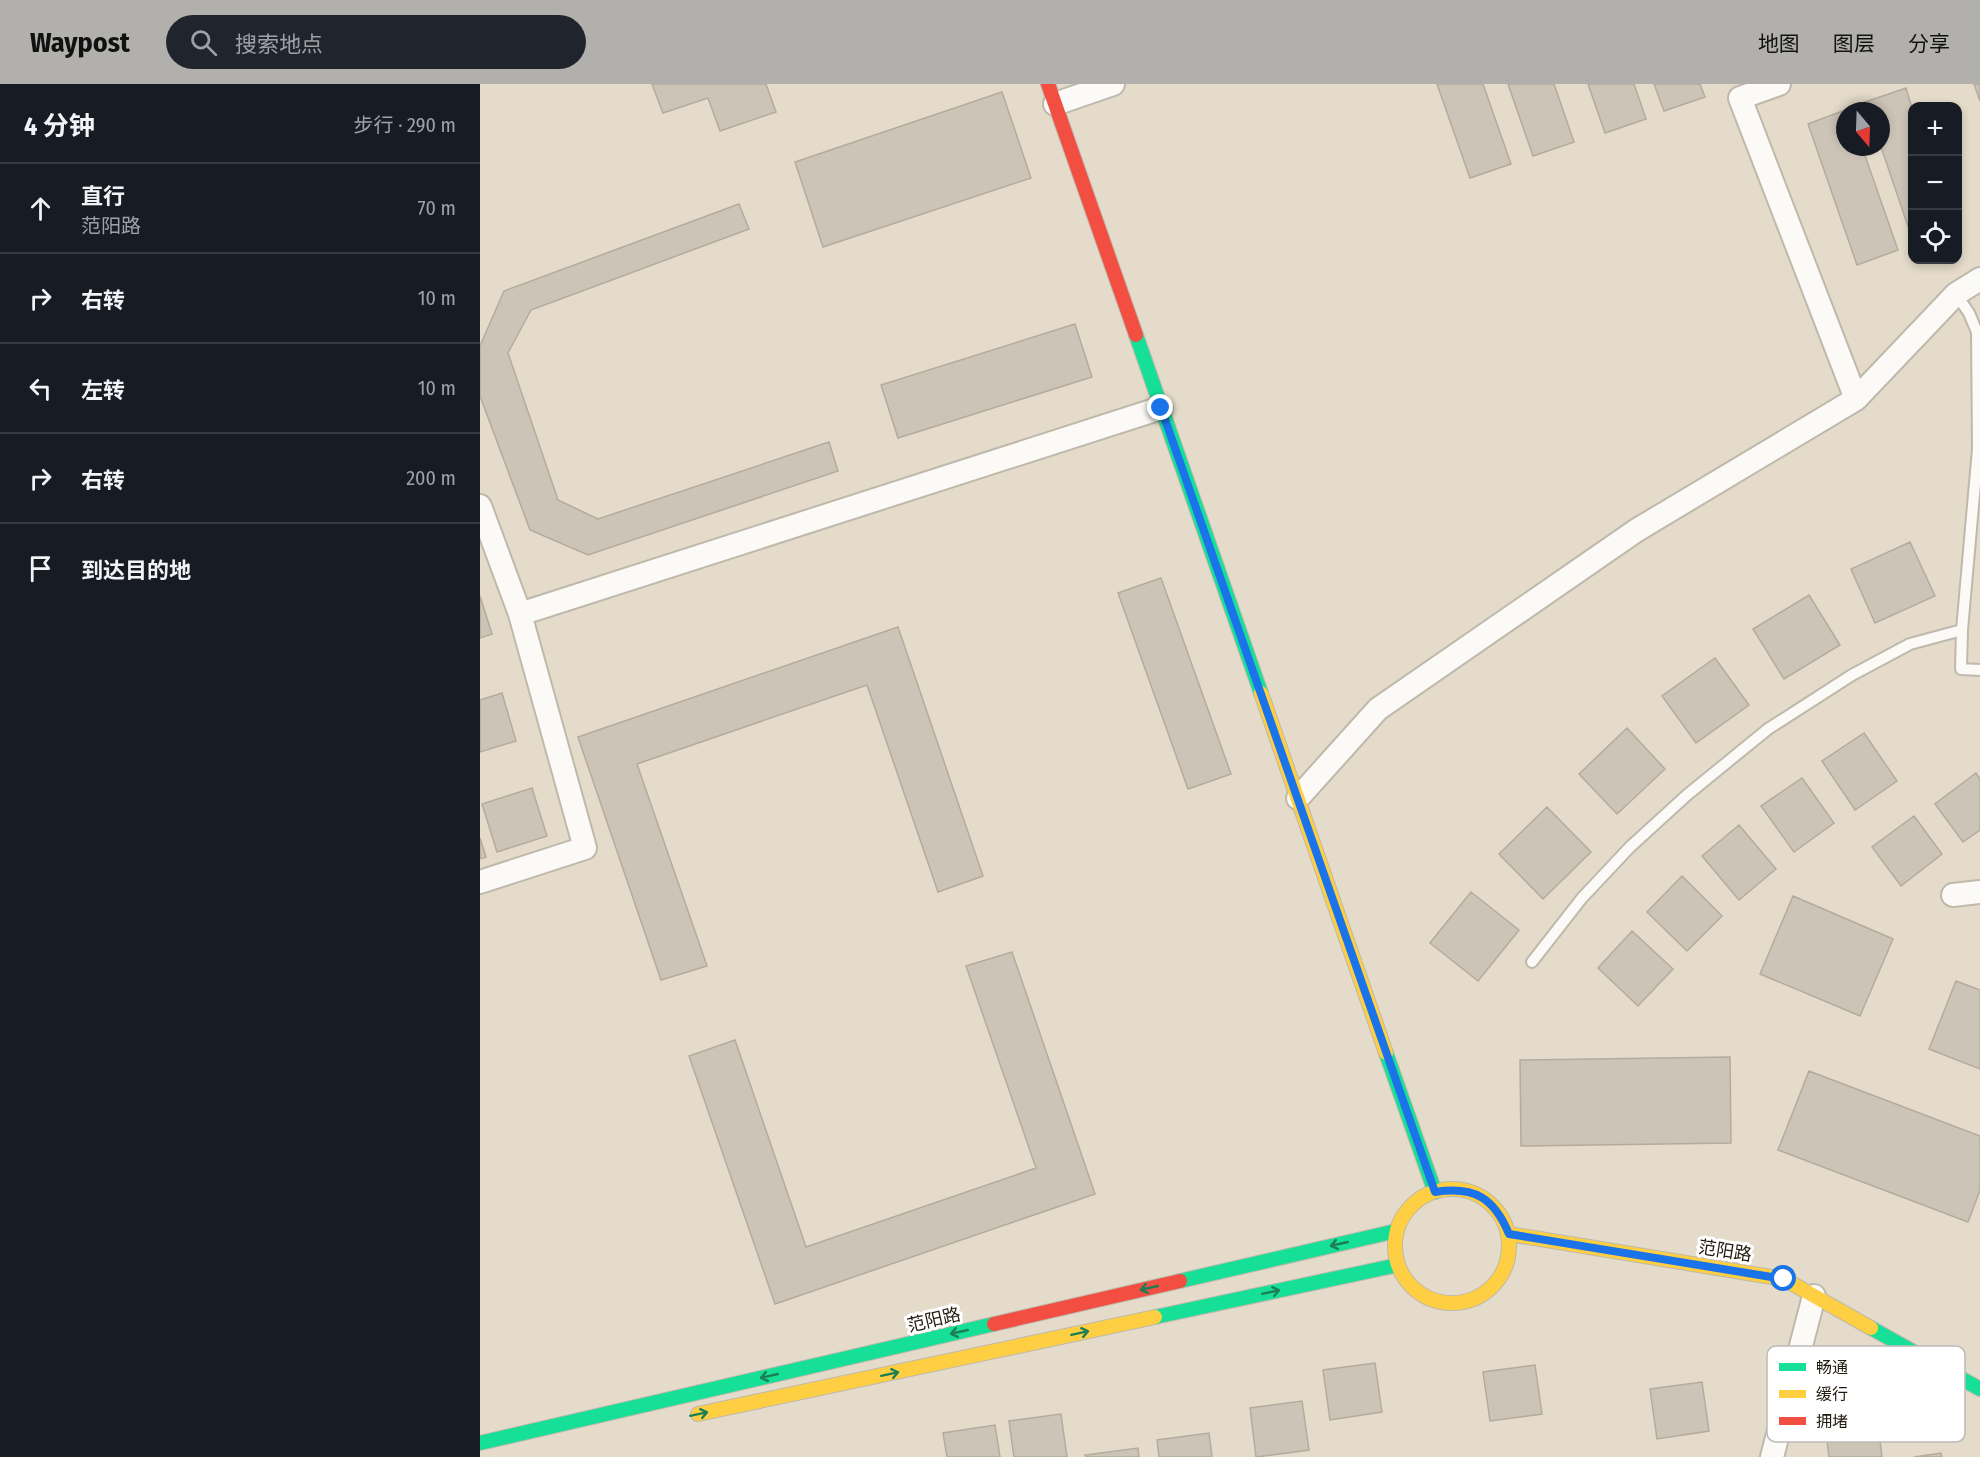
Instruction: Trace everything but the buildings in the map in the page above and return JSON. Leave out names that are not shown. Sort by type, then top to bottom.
[{"type":"street","points":[[1113,84],[1052,94],[1435,1192]]},
{"type":"street","points":[[1779,84],[1738,91],[1856,399]]},
{"type":"street","points":[[1298,798],[1378,709],[1637,530],[1856,399],[1956,294],[1980,279]]},
{"type":"street","points":[[520,614],[1161,408]]},
{"type":"street","points":[[480,506],[520,614],[585,848],[480,882]]},
{"type":"street","points":[[1953,895],[1980,892]]},
{"type":"street","points":[[1454,1189],[1472,1193],[1489,1202],[1501,1216],[1509,1234],[1509,1254],[1504,1272],[1492,1288],[1476,1299],[1457,1303],[1438,1302],[1420,1294],[1407,1281],[1398,1265],[1395,1247],[1396,1231],[1406,1213],[1419,1200],[1435,1192],[1454,1189]]},
{"type":"street","name":"范阳路","points":[[480,1443],[1396,1231]]},
{"type":"street","name":"范阳路","points":[[1509,1234],[1784,1279],[1903,1346]]},
{"type":"street","points":[[685,1417],[1398,1265]]},
{"type":"street","points":[[1801,1346],[1814,1296]]},
{"type":"street","name":"范阳路","points":[[1965,1381],[1980,1389]]},
{"type":"street","points":[[1772,1457],[1776,1442]]},
{"type":"lane","points":[[1956,294],[1969,313],[1977,332],[1979,449],[1962,630],[1961,669],[1980,670]]},
{"type":"lane","points":[[1532,962],[1582,898],[1630,847],[1687,795],[1768,729],[1852,675],[1910,644],[1962,630]]},
{"type":"traffic: fast","points":[[1136,335],[1261,693]]},
{"type":"traffic: fast","points":[[1386,1053],[1435,1192]]},
{"type":"traffic: fast","points":[[1180,1281],[1396,1231]]},
{"type":"traffic: fast","points":[[1155,1317],[1398,1265]]},
{"type":"traffic: fast","points":[[480,1443],[994,1324]]},
{"type":"traffic: fast","points":[[1871,1328],[1903,1346]]},
{"type":"traffic: fast","points":[[1965,1381],[1980,1389]]},
{"type":"traffic: slow","points":[[1261,693],[1386,1053]]},
{"type":"traffic: slow","points":[[1452,1189],[1474,1193],[1492,1206],[1505,1224],[1509,1246],[1505,1268],[1492,1286],[1474,1299],[1452,1303],[1430,1299],[1412,1286],[1399,1268],[1395,1246],[1399,1224],[1412,1206],[1430,1193],[1452,1189]]},
{"type":"traffic: slow","points":[[1509,1234],[1784,1279],[1871,1328]]},
{"type":"traffic: slow","points":[[698,1414],[1155,1317]]},
{"type":"traffic: jam","points":[[1048,84],[1136,335]]},
{"type":"traffic: jam","points":[[994,1324],[1180,1281]]},
{"type":"route","points":[[1161,408],[1435,1192],[1454,1189],[1472,1193],[1489,1202],[1501,1216],[1509,1234],[1784,1279]]}]
